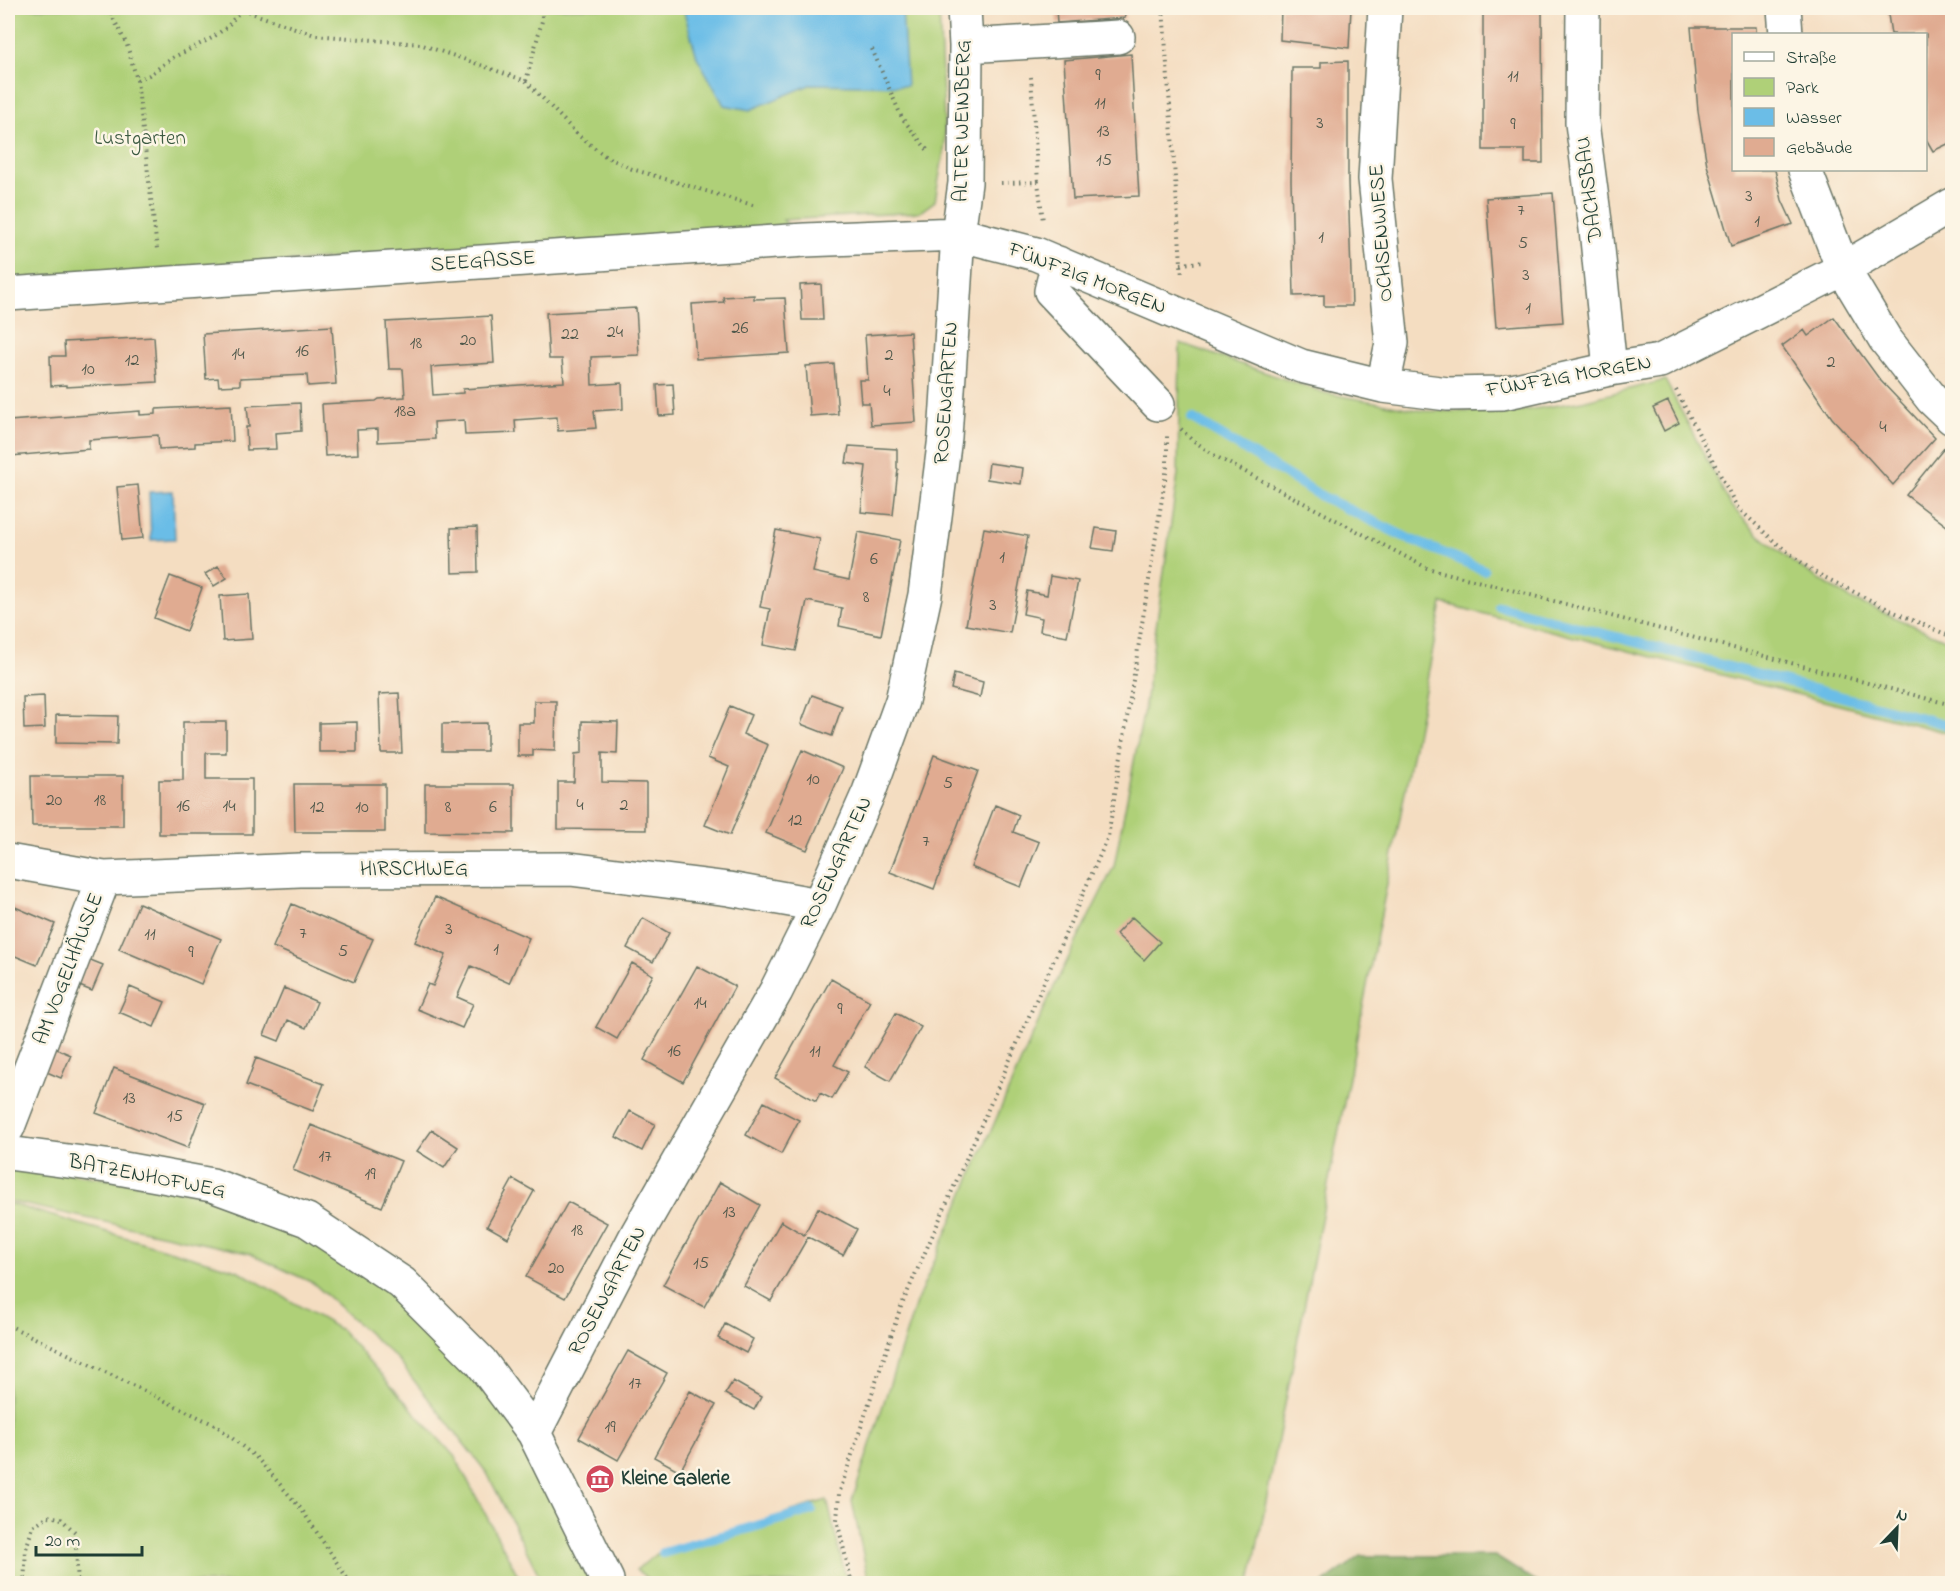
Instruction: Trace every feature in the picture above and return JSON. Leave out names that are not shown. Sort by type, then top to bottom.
[{"type":"street","name":"ALTER WEINBERG","points":[[958,234],[965,183],[964,8]]},
{"type":"street","name":"OCHSENWIESE","points":[[1383,386],[1392,343],[1375,179],[1385,8]]},
{"type":"street","name":"DACHSBAU","points":[[1583,8],[1582,123],[1596,229],[1610,369]]},
{"type":"street","points":[[1784,8],[1786,33]]},
{"type":"street","points":[[966,46],[1118,37]]},
{"type":"street","points":[[1805,171],[1843,269],[1885,339],[1932,399],[1953,418]]},
{"type":"street","name":"FÜNFZIG MORGEN","points":[[958,234],[1047,259],[1301,366],[1383,386],[1449,394],[1503,393],[1610,369],[1660,361],[1843,269],[1953,204]]},
{"type":"street","name":"SEEGASSE","points":[[8,294],[793,240],[958,234]]},
{"type":"street","name":"ROSENGARTEN","points":[[534,1433],[637,1234],[776,991],[819,905],[869,792],[902,701],[925,595],[945,437],[958,234]]},
{"type":"street","points":[[1047,259],[1052,291],[1162,409]]},
{"type":"street","name":"HIRSCHWEG","points":[[8,861],[104,878],[300,870],[570,869],[729,889],[819,905]]},
{"type":"street","name":"AM VOGELHÄUSLE","points":[[8,1127],[104,878]]},
{"type":"street","name":"BATZENHOFWEG","points":[[8,1154],[113,1167],[212,1185],[307,1220],[402,1283],[481,1362],[534,1433],[607,1581]]},
{"type":"path","points":[[108,8],[127,45],[136,80],[161,285]]},
{"type":"path","points":[[526,81],[542,21],[542,8]]},
{"type":"path","points":[[1163,8],[1182,281],[1171,277]]},
{"type":"path","points":[[136,80],[149,75],[174,57],[212,38],[227,27],[239,9],[315,35],[420,44],[526,81],[579,136],[605,156],[632,170],[763,208]]},
{"type":"path","points":[[1028,42],[1038,182],[1047,259]]},
{"type":"path","points":[[872,49],[902,118],[914,134]]},
{"type":"path","points":[[965,183],[1038,182]]},
{"type":"path","points":[[1181,264],[1203,262]]},
{"type":"path","points":[[1660,361],[1737,507],[1775,542],[1814,572],[1894,612],[1953,637]]},
{"type":"path","points":[[1162,409],[1191,439],[1217,456],[1427,568],[1953,705]]},
{"type":"path","points":[[852,1584],[837,1520],[839,1494],[900,1309],[1108,837],[1167,467],[1162,409]]},
{"type":"path","points":[[8,1325],[217,1426],[258,1459],[294,1502],[351,1584]]},
{"type":"path","points":[[24,1584],[26,1549],[33,1526],[48,1516],[60,1518],[75,1532],[78,1584]]},
{"type":"green space","name":"Lustgarten","points":[[8,8],[939,8],[945,145],[935,201],[920,212],[783,220],[791,228],[8,280]]},
{"type":"green space","points":[[1180,343],[1325,393],[1424,411],[1514,412],[1578,402],[1665,380],[1731,506],[1759,535],[1795,564],[1851,599],[1952,642],[1952,734],[1442,603],[1250,1583],[869,1583],[852,1501],[916,1303],[1051,993],[1114,866],[1145,704],[1178,474]]},
{"type":"green space","points":[[8,1164],[205,1194],[278,1219],[345,1257],[416,1313],[495,1399],[529,1442],[592,1583],[543,1583],[487,1473],[397,1359],[313,1283],[248,1253],[8,1201]]},
{"type":"green space","points":[[8,1203],[237,1270],[341,1330],[455,1457],[522,1583],[8,1583]]},
{"type":"green space","points":[[827,1500],[847,1583],[655,1583],[636,1570],[657,1554]]},
{"type":"green space","points":[[1361,1556],[1495,1556],[1538,1583],[1323,1583]]},
{"type":"water","points":[[683,8],[902,8],[907,86],[812,84],[750,110],[724,105],[697,57]]},
{"type":"water","points":[[173,491],[175,539],[151,540],[149,492]]},
{"type":"building","points":[[1056,8],[1124,8],[1125,18],[1057,23]]},
{"type":"building","points":[[1281,8],[1351,8],[1349,48],[1280,40]]},
{"type":"building","points":[[1483,8],[1542,8],[1543,163],[1525,163],[1525,150],[1483,150]]},
{"type":"building","points":[[1887,8],[1952,8],[1952,142],[1933,151],[1927,141],[1927,33],[1891,33]]},
{"type":"building","points":[[1691,27],[1756,27],[1756,33],[1732,33],[1732,171],[1775,171],[1782,200],[1793,224],[1731,246],[1707,165],[1698,111]]},
{"type":"building","points":[[1131,54],[1139,196],[1073,199],[1064,60]]},
{"type":"building","points":[[1348,61],[1348,181],[1352,306],[1324,306],[1324,295],[1294,296],[1291,181],[1292,68],[1321,68],[1321,62]]},
{"type":"building","points":[[1553,193],[1563,322],[1496,327],[1486,198]]},
{"type":"building","points":[[821,284],[823,320],[802,320],[800,285]]},
{"type":"building","points":[[754,295],[754,299],[785,298],[789,353],[696,359],[692,304],[724,302],[723,297]]},
{"type":"building","points":[[636,308],[639,355],[591,357],[592,385],[622,383],[623,409],[594,411],[596,428],[558,431],[557,417],[515,420],[516,433],[465,435],[464,420],[434,422],[435,439],[378,442],[378,429],[357,430],[358,454],[325,456],[322,404],[405,397],[403,369],[389,369],[386,322],[491,316],[494,363],[431,367],[433,395],[463,393],[463,389],[564,382],[562,359],[549,359],[546,313]]},
{"type":"building","points":[[1834,317],[1880,380],[1935,438],[1893,485],[1832,418],[1782,346],[1804,330],[1808,336]]},
{"type":"building","points":[[332,326],[336,384],[308,386],[307,375],[240,378],[240,385],[219,386],[218,378],[206,379],[203,334]]},
{"type":"building","points":[[910,332],[916,422],[871,425],[869,403],[861,403],[859,380],[868,380],[865,335]]},
{"type":"building","points":[[154,337],[157,382],[51,386],[50,356],[65,356],[64,342]]},
{"type":"building","points":[[834,364],[838,414],[810,416],[806,366]]},
{"type":"building","points":[[673,384],[675,415],[659,416],[657,385]]},
{"type":"building","points":[[1668,401],[1679,423],[1664,431],[1653,408]]},
{"type":"building","points":[[300,403],[301,431],[275,433],[276,449],[247,450],[246,427],[249,427],[247,406]]},
{"type":"building","points":[[231,405],[233,441],[195,443],[195,447],[159,449],[158,435],[89,440],[89,449],[11,456],[9,421],[140,411],[140,415],[156,414],[156,409]]},
{"type":"building","points":[[849,446],[897,449],[898,469],[893,515],[861,512],[866,466],[846,463]]},
{"type":"building","points":[[1945,447],[1952,452],[1952,530],[1906,495]]},
{"type":"building","points":[[989,463],[1023,468],[1021,484],[987,479]]},
{"type":"building","points":[[138,485],[143,538],[122,540],[117,487]]},
{"type":"building","points":[[477,527],[478,572],[452,573],[451,528]]},
{"type":"building","points":[[984,528],[1028,536],[1010,633],[966,625]]},
{"type":"building","points":[[1096,528],[1116,531],[1113,551],[1092,548]]},
{"type":"building","points":[[776,530],[820,539],[813,572],[849,580],[858,532],[900,540],[881,635],[839,626],[842,608],[807,601],[796,651],[763,645],[770,609],[760,607]]},
{"type":"building","points":[[218,566],[227,578],[214,586],[205,574]]},
{"type":"building","points":[[170,576],[202,588],[186,631],[154,618]]},
{"type":"building","points":[[1050,576],[1078,581],[1067,636],[1040,631],[1042,618],[1023,614],[1027,591],[1047,595]]},
{"type":"building","points":[[249,594],[252,639],[223,641],[220,596]]},
{"type":"building","points":[[954,674],[983,682],[980,697],[951,689]]},
{"type":"building","points":[[399,693],[402,753],[381,753],[379,694]]},
{"type":"building","points":[[812,695],[842,706],[832,736],[801,724]]},
{"type":"building","points":[[44,696],[45,728],[24,729],[23,697]]},
{"type":"building","points":[[534,701],[556,701],[555,751],[533,750],[533,756],[518,756],[518,723],[534,723]]},
{"type":"building","points":[[730,706],[751,715],[743,734],[768,745],[730,835],[705,825],[729,767],[708,758]]},
{"type":"building","points":[[56,715],[118,716],[117,744],[56,743]]},
{"type":"building","points":[[582,721],[618,722],[617,754],[602,753],[602,782],[646,783],[646,830],[558,829],[558,782],[574,782],[575,754],[582,753]]},
{"type":"building","points":[[183,722],[226,722],[226,753],[206,753],[206,779],[252,779],[252,834],[159,834],[159,780],[183,780]]},
{"type":"building","points":[[357,722],[357,752],[319,752],[319,723]]},
{"type":"building","points":[[487,723],[487,751],[442,751],[442,724]]},
{"type":"building","points":[[802,750],[843,768],[807,850],[766,833]]},
{"type":"building","points":[[934,755],[978,771],[934,889],[890,872]]},
{"type":"building","points":[[31,776],[123,776],[123,826],[32,826]]},
{"type":"building","points":[[294,784],[385,784],[385,832],[295,832]]},
{"type":"building","points":[[425,784],[514,784],[514,833],[425,832]]},
{"type":"building","points":[[995,805],[1019,815],[1013,832],[1039,842],[1021,887],[971,867]]},
{"type":"building","points":[[435,897],[529,938],[509,983],[471,966],[457,997],[473,1004],[462,1028],[417,1009],[428,984],[433,986],[446,955],[415,942]]},
{"type":"building","points":[[139,903],[221,939],[201,984],[119,949]]},
{"type":"building","points":[[8,904],[55,924],[37,965],[8,953]]},
{"type":"building","points":[[292,904],[373,939],[354,982],[273,947]]},
{"type":"building","points":[[1132,917],[1160,942],[1144,960],[1116,934]]},
{"type":"building","points":[[643,918],[669,933],[653,962],[627,948]]},
{"type":"building","points":[[88,959],[103,965],[92,991],[77,985]]},
{"type":"building","points":[[632,963],[653,975],[617,1039],[596,1027]]},
{"type":"building","points":[[697,966],[735,986],[683,1082],[644,1060]]},
{"type":"building","points":[[831,979],[870,1001],[834,1065],[848,1072],[832,1099],[820,1093],[816,1101],[775,1078]]},
{"type":"building","points":[[130,987],[165,1002],[154,1027],[119,1012]]},
{"type":"building","points":[[284,988],[317,1002],[306,1028],[288,1020],[279,1041],[264,1035]]},
{"type":"building","points":[[896,1013],[921,1027],[890,1081],[865,1067]]},
{"type":"building","points":[[52,1047],[71,1055],[61,1078],[42,1070]]},
{"type":"building","points":[[256,1058],[324,1084],[313,1111],[246,1085]]},
{"type":"building","points":[[114,1068],[205,1103],[188,1148],[96,1113]]},
{"type":"building","points":[[764,1102],[799,1120],[781,1154],[746,1135]]},
{"type":"building","points":[[630,1111],[655,1124],[642,1151],[616,1137]]},
{"type":"building","points":[[311,1125],[401,1161],[382,1207],[293,1170]]},
{"type":"building","points":[[432,1130],[458,1147],[444,1168],[417,1151]]},
{"type":"building","points":[[513,1179],[534,1191],[508,1238],[487,1226]]},
{"type":"building","points":[[720,1182],[760,1205],[704,1307],[663,1285]]},
{"type":"building","points":[[568,1202],[607,1223],[565,1298],[526,1277]]},
{"type":"building","points":[[818,1208],[857,1229],[843,1255],[808,1237],[771,1301],[744,1286],[781,1221],[804,1235]]},
{"type":"building","points":[[725,1324],[753,1339],[746,1353],[718,1338]]},
{"type":"building","points":[[628,1351],[667,1373],[618,1460],[579,1438]]},
{"type":"building","points":[[733,1381],[761,1397],[754,1410],[725,1394]]},
{"type":"building","points":[[690,1391],[716,1405],[680,1471],[654,1457]]},
{"type":"waterway","points":[[1192,418],[1323,497],[1407,538],[1484,570]]},
{"type":"waterway","points":[[1499,606],[1952,726]]},
{"type":"waterway","points":[[663,1553],[812,1510]]},
{"type":"place","name":"Kleine Galerie","points":[[600,1479]]}]
